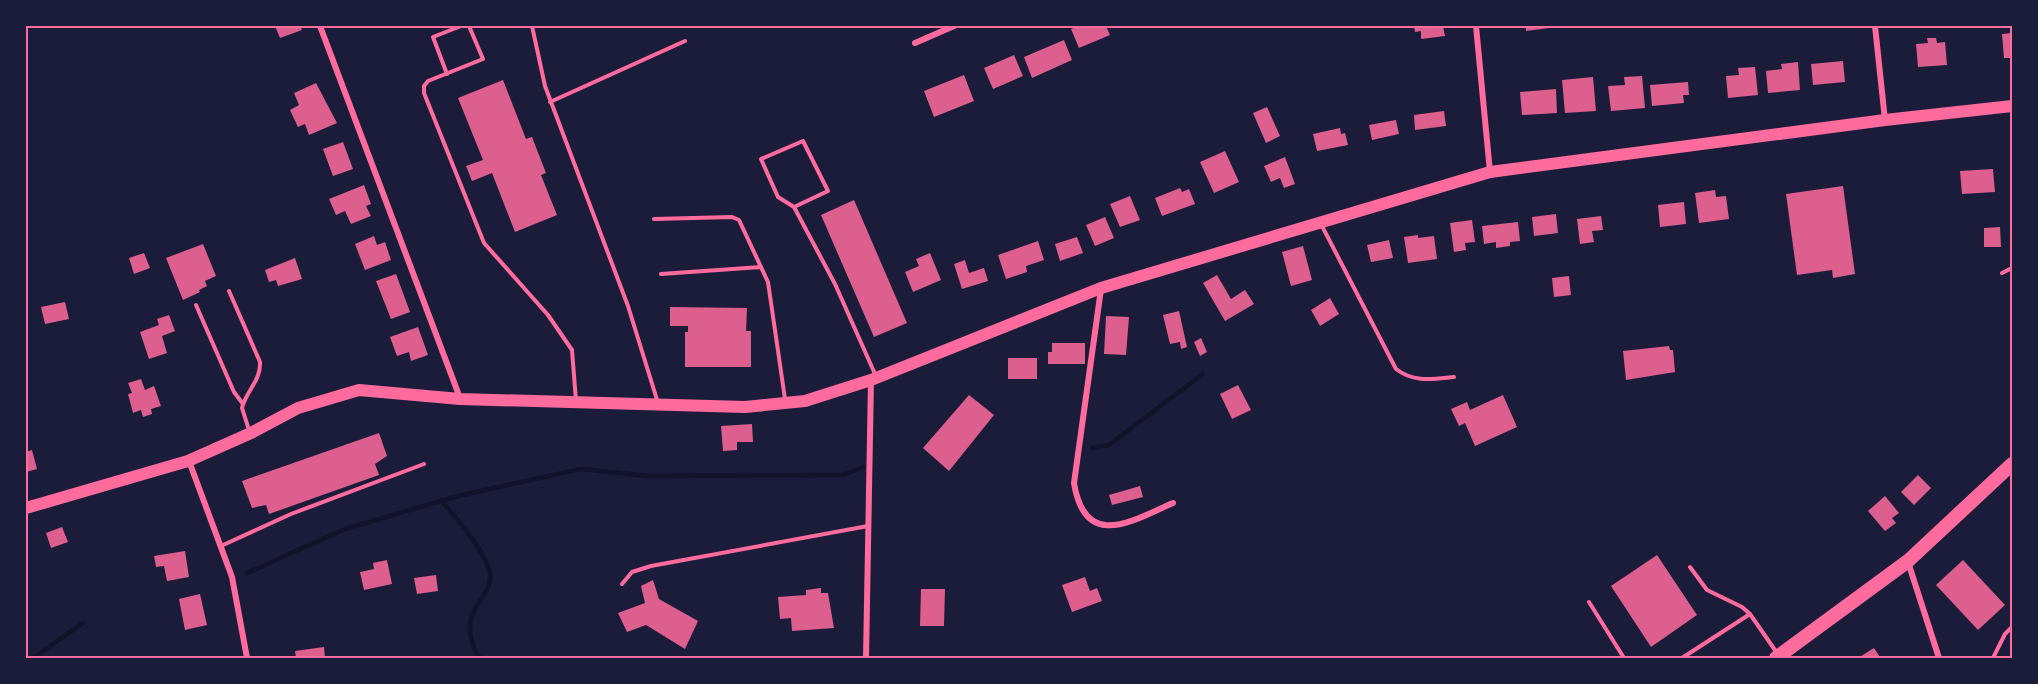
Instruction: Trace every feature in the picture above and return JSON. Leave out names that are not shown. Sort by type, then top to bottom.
[{"type":"main road","points":[[26,508],[188,461],[251,433],[298,408],[359,390],[460,399],[745,407],[806,401],[874,379],[1101,288],[1490,172],[1885,120],[2013,106]]},
{"type":"main road","points":[[1778,657],[1908,561],[2013,464]]},
{"type":"street","points":[[320,26],[460,399]]},
{"type":"street","points":[[915,43],[954,26]]},
{"type":"street","points":[[1476,26],[1490,172]]},
{"type":"street","points":[[1875,26],[1885,120]]},
{"type":"street","points":[[1101,288],[1074,483],[1077,502],[1093,521],[1106,527],[1122,525],[1173,503]]},
{"type":"street","points":[[866,658],[874,379]]},
{"type":"street","points":[[188,461],[232,577],[247,658]]},
{"type":"street","points":[[1908,561],[1939,658]]},
{"type":"lane","points":[[447,74],[433,37],[461,26]]},
{"type":"lane","points":[[469,26],[483,59],[428,81],[424,86],[424,93],[451,166],[489,250],[548,315],[572,350],[576,402]]},
{"type":"lane","points":[[532,26],[550,102],[628,306],[658,404]]},
{"type":"lane","points":[[550,102],[685,41]]},
{"type":"lane","points":[[794,207],[828,190],[803,141],[761,159],[778,197],[794,207],[835,284],[874,379]]},
{"type":"lane","points":[[654,219],[732,217],[739,220],[768,282],[786,403]]},
{"type":"lane","points":[[1320,222],[1396,369],[1404,375],[1421,380],[1454,377]]},
{"type":"lane","points":[[661,274],[761,267]]},
{"type":"lane","points":[[2002,273],[2013,268]]},
{"type":"lane","points":[[229,291],[260,362],[256,382],[243,404],[242,413],[251,433]]},
{"type":"lane","points":[[196,305],[234,392],[243,404]]},
{"type":"lane","points":[[220,547],[291,513],[424,464]]},
{"type":"lane","points":[[622,584],[632,572],[651,566],[868,526]]},
{"type":"lane","points":[[1690,567],[1707,590],[1742,607],[1750,614],[1778,657]]},
{"type":"lane","points":[[1589,602],[1624,658]]},
{"type":"lane","points":[[1682,658],[1750,614]]},
{"type":"lane","points":[[1993,658],[2005,634],[2013,627]]},
{"type":"building","points":[[275,26],[300,26],[302,30],[280,38]]},
{"type":"building","points":[[1079,26],[1106,26],[1110,35],[1079,48],[1071,29]]},
{"type":"building","points":[[1414,26],[1443,26],[1445,36],[1421,39],[1421,31],[1415,32]]},
{"type":"building","points":[[1526,26],[1557,26],[1557,27],[1526,31]]},
{"type":"building","points":[[2012,33],[2012,58],[2004,58],[2002,34]]},
{"type":"building","points":[[1927,38],[1936,38],[1937,43],[1945,42],[1947,65],[1918,67],[1916,44],[1928,43]]},
{"type":"building","points":[[1064,40],[1072,60],[1032,78],[1024,57]]},
{"type":"building","points":[[1014,55],[1023,76],[993,89],[984,68]]},
{"type":"building","points":[[1843,61],[1845,82],[1813,85],[1811,64]]},
{"type":"building","points":[[1798,62],[1800,90],[1768,93],[1766,71],[1782,69],[1781,64]]},
{"type":"building","points":[[1755,67],[1758,95],[1728,98],[1726,76],[1739,75],[1738,68]]},
{"type":"building","points":[[964,75],[974,101],[934,117],[924,91]]},
{"type":"building","points":[[1642,76],[1645,108],[1611,111],[1608,86],[1625,85],[1624,77]]},
{"type":"building","points":[[1593,77],[1596,111],[1565,113],[1562,80]]},
{"type":"building","points":[[503,80],[526,139],[532,137],[546,173],[541,175],[557,215],[515,232],[492,173],[472,181],[466,166],[483,160],[458,98]]},
{"type":"building","points":[[1688,82],[1689,95],[1683,95],[1684,103],[1652,106],[1650,85]]},
{"type":"building","points":[[316,83],[337,123],[309,135],[305,124],[298,127],[290,110],[299,105],[294,93]]},
{"type":"building","points":[[1556,89],[1557,113],[1522,115],[1520,92]]},
{"type":"building","points":[[1267,107],[1280,136],[1266,143],[1253,113]]},
{"type":"building","points":[[1444,111],[1446,126],[1415,130],[1414,115]]},
{"type":"building","points":[[1396,120],[1399,134],[1372,140],[1369,125]]},
{"type":"building","points":[[1340,128],[1341,134],[1345,133],[1348,145],[1317,151],[1313,134]]},
{"type":"building","points":[[343,142],[353,169],[333,176],[323,149]]},
{"type":"building","points":[[1225,151],[1239,182],[1214,193],[1200,162]]},
{"type":"building","points":[[1285,157],[1295,184],[1284,188],[1280,178],[1271,182],[1264,166]]},
{"type":"building","points":[[1993,169],[1995,192],[1962,194],[1960,171]]},
{"type":"building","points":[[364,185],[371,204],[366,206],[371,216],[351,224],[345,211],[336,215],[329,199]]},
{"type":"building","points":[[1843,186],[1855,274],[1833,278],[1832,270],[1797,275],[1786,194]]},
{"type":"building","points":[[1180,188],[1182,192],[1189,189],[1195,204],[1162,216],[1155,198]]},
{"type":"building","points":[[1715,190],[1716,197],[1726,196],[1729,219],[1699,223],[1695,193]]},
{"type":"building","points":[[1130,196],[1140,220],[1120,227],[1110,204]]},
{"type":"building","points":[[854,200],[907,323],[874,337],[821,215]]},
{"type":"building","points":[[1684,202],[1686,224],[1660,227],[1658,205]]},
{"type":"building","points":[[1556,214],[1558,233],[1534,236],[1532,217]]},
{"type":"building","points":[[1601,216],[1603,230],[1592,231],[1594,242],[1580,244],[1577,219]]},
{"type":"building","points":[[1105,217],[1114,238],[1095,246],[1086,225]]},
{"type":"building","points":[[1472,220],[1475,242],[1465,243],[1466,250],[1454,252],[1450,223]]},
{"type":"building","points":[[1518,222],[1520,241],[1510,242],[1510,246],[1496,248],[1496,242],[1484,244],[1482,226]]},
{"type":"building","points":[[2000,227],[2001,247],[1984,247],[1984,228]]},
{"type":"building","points":[[1418,235],[1418,238],[1434,236],[1437,259],[1408,263],[1404,237]]},
{"type":"building","points":[[374,236],[377,245],[385,242],[391,260],[365,270],[355,244]]},
{"type":"building","points":[[1077,237],[1083,253],[1060,261],[1055,244]]},
{"type":"building","points":[[1389,240],[1393,258],[1371,262],[1367,245]]},
{"type":"building","points":[[1038,241],[1044,260],[1026,266],[1027,272],[1006,279],[998,255]]},
{"type":"building","points":[[203,244],[216,276],[205,281],[207,286],[199,290],[200,292],[183,300],[166,258]]},
{"type":"building","points":[[1303,246],[1312,280],[1291,286],[1282,252]]},
{"type":"building","points":[[144,253],[150,268],[134,274],[129,258]]},
{"type":"building","points":[[930,253],[941,280],[913,292],[905,272],[919,266],[916,259]]},
{"type":"building","points":[[295,258],[302,279],[278,286],[276,280],[269,282],[265,270]]},
{"type":"building","points":[[965,260],[969,273],[984,268],[988,281],[962,289],[954,264]]},
{"type":"building","points":[[396,274],[410,312],[391,319],[376,281]]},
{"type":"building","points":[[1217,275],[1231,299],[1245,290],[1254,304],[1225,321],[1203,283]]},
{"type":"building","points":[[1569,276],[1571,295],[1554,297],[1552,278]]},
{"type":"building","points":[[1330,298],[1339,314],[1320,326],[1311,310]]},
{"type":"building","points":[[65,302],[69,319],[45,324],[41,307]]},
{"type":"building","points":[[670,307],[747,308],[746,331],[751,331],[751,367],[685,367],[685,332],[688,332],[688,326],[670,326]]},
{"type":"building","points":[[1179,311],[1187,347],[1181,349],[1180,342],[1170,344],[1163,315]]},
{"type":"building","points":[[169,315],[175,331],[162,336],[167,353],[149,359],[140,332],[159,325],[157,319]]},
{"type":"building","points":[[1106,316],[1129,317],[1126,355],[1104,354]]},
{"type":"building","points":[[418,327],[428,355],[411,361],[409,352],[397,356],[390,337]]},
{"type":"building","points":[[1201,338],[1207,352],[1200,356],[1194,342]]},
{"type":"building","points":[[1052,343],[1085,343],[1085,364],[1048,364],[1048,352],[1052,352]]},
{"type":"building","points":[[1669,346],[1670,350],[1673,350],[1675,372],[1626,380],[1623,351]]},
{"type":"building","points":[[1008,358],[1037,358],[1037,379],[1008,379]]},
{"type":"building","points":[[141,379],[145,390],[154,386],[161,406],[151,409],[152,414],[143,417],[141,410],[133,413],[128,394],[132,393],[128,383]]},
{"type":"building","points":[[1238,385],[1251,410],[1232,419],[1220,394]]},
{"type":"building","points":[[969,395],[994,415],[949,471],[923,448]]},
{"type":"building","points":[[1503,395],[1517,427],[1475,446],[1465,423],[1459,426],[1451,409],[1467,402],[1470,410]]},
{"type":"building","points":[[752,424],[753,442],[737,442],[737,450],[723,451],[721,426]]},
{"type":"building","points":[[379,433],[387,456],[375,464],[379,475],[269,514],[266,505],[252,508],[242,481]]},
{"type":"building","points":[[32,450],[37,469],[26,472],[26,452]]},
{"type":"building","points":[[1918,475],[1931,488],[1914,505],[1901,492]]},
{"type":"building","points":[[1140,486],[1143,497],[1112,505],[1109,495]]},
{"type":"building","points":[[1885,496],[1899,513],[1892,518],[1896,523],[1885,531],[1868,511]]},
{"type":"building","points":[[62,527],[68,542],[51,548],[46,533]]},
{"type":"building","points":[[185,551],[189,577],[167,581],[164,566],[156,567],[154,556]]},
{"type":"building","points":[[1657,555],[1697,615],[1651,647],[1611,586]]},
{"type":"building","points":[[387,560],[392,584],[364,590],[360,572],[374,569],[373,563]]},
{"type":"building","points":[[1963,560],[2005,605],[1978,630],[1936,585]]},
{"type":"building","points":[[436,575],[438,591],[417,594],[414,578]]},
{"type":"building","points":[[1085,577],[1090,591],[1097,588],[1102,601],[1072,612],[1062,585]]},
{"type":"building","points":[[653,580],[659,599],[698,621],[685,649],[646,625],[627,632],[618,613],[645,603],[641,586]]},
{"type":"building","points":[[821,588],[821,593],[828,593],[834,628],[792,631],[791,618],[780,619],[778,597],[806,595],[806,590]]},
{"type":"building","points":[[921,589],[945,589],[944,626],[920,626]]},
{"type":"building","points":[[200,594],[207,625],[185,630],[179,599]]},
{"type":"building","points":[[324,647],[325,658],[296,658],[295,651]]},
{"type":"building","points":[[1874,648],[1880,657],[1858,658]]},
{"type":"waterway","points":[[1092,448],[1109,445],[1203,374]]},
{"type":"waterway","points":[[247,573],[345,529],[458,496],[581,469],[648,476],[843,475],[863,467]]},
{"type":"waterway","points":[[441,500],[474,542],[489,569],[490,582],[472,615],[470,626],[471,638],[480,658]]},
{"type":"waterway","points":[[33,658],[83,623]]}]
